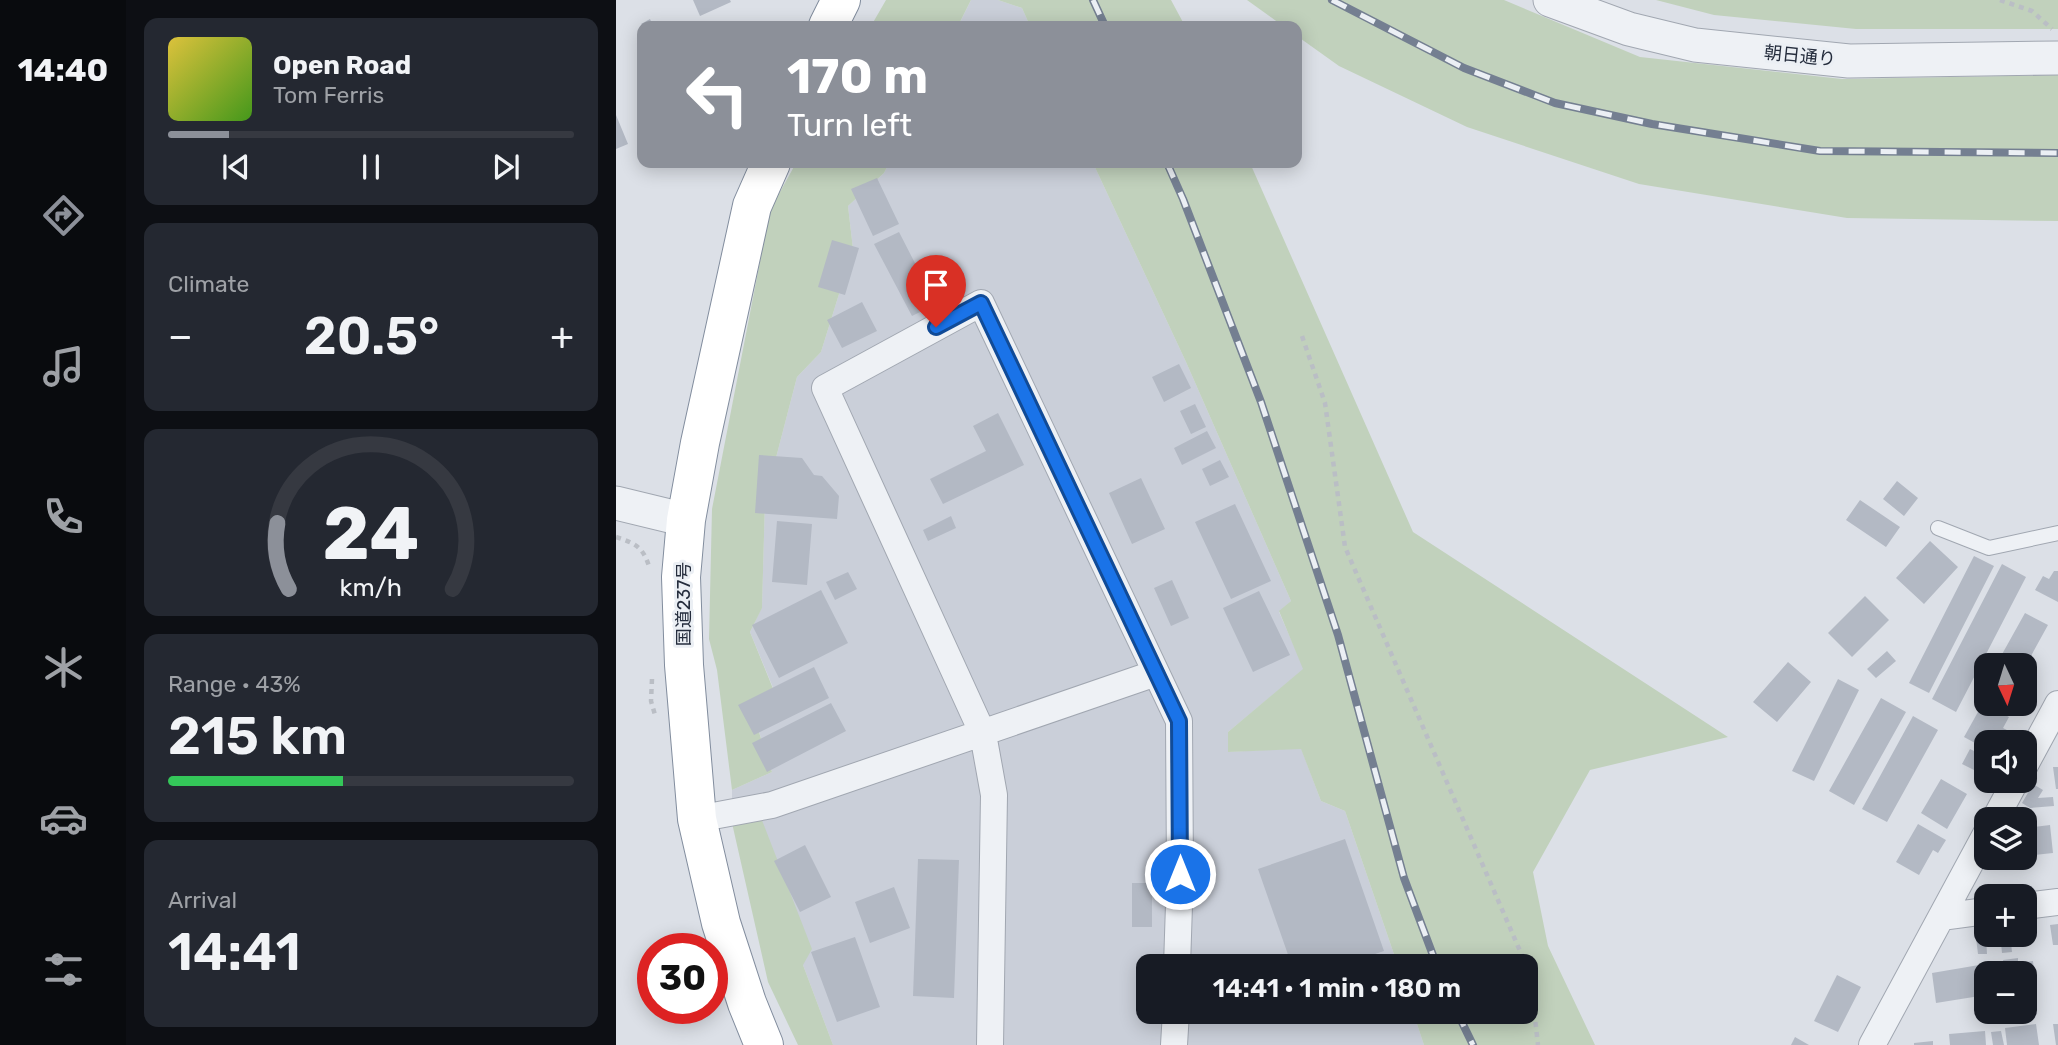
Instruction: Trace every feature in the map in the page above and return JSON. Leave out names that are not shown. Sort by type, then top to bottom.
[{"type":"highway","points":[[830,21],[841,0]]},
{"type":"highway","name":"国道237号","points":[[764,1045],[721,923],[697,819],[681,577],[686,520],[701,443],[752,206],[769,168]]},
{"type":"street","name":"朝日通り","points":[[1550,0],[1629,29],[1695,46],[1849,61],[2055,43]]},
{"type":"street","points":[[990,1045],[994,795],[983,734],[825,388],[981,303],[1179,721],[1177,954]]},
{"type":"street","points":[[616,503],[686,520]]},
{"type":"street","points":[[697,819],[772,805],[1156,673]]},
{"type":"street","points":[[2037,744],[2057,709]]},
{"type":"street","points":[[1872,1045],[1974,856]]},
{"type":"street","points":[[2037,905],[2058,902]]},
{"type":"street","points":[[1941,917],[1974,913]]},
{"type":"street","points":[[1174,1045],[1175,1024]]},
{"type":"lane","points":[[1938,528],[1989,548],[2058,533]]},
{"type":"path","points":[[2000,0],[2032,11],[2055,43]]},
{"type":"path","points":[[1301,336],[1325,403],[1345,547],[1530,974],[1538,1045]]},
{"type":"shaded area","points":[[971,0],[998,0],[1022,8],[1028,21],[960,21]]},
{"type":"shaded area","points":[[886,168],[1095,168],[1186,362],[1291,601],[1279,612],[1304,669],[1228,732],[1228,752],[1301,748],[1321,801],[1345,811],[1394,954],[1136,954],[1136,1024],[1417,1024],[1424,1045],[833,1045],[803,965],[732,823],[732,790],[772,772],[751,707],[774,690],[750,632],[762,607],[765,500],[797,377],[821,352],[853,249],[848,206]]},
{"type":"green space","points":[[886,0],[971,0],[960,21],[874,21]]},
{"type":"green space","points":[[998,0],[1171,0],[1182,21],[1028,21],[1022,8]]},
{"type":"green space","points":[[1247,0],[1504,0],[1640,57],[1842,79],[2058,75],[2058,221],[1847,218],[1639,184],[1467,127],[1339,66],[1302,40],[1302,21],[1276,21]]},
{"type":"green space","points":[[1656,0],[2058,0],[2058,29],[1856,29],[1714,15]]},
{"type":"green space","points":[[793,168],[886,168],[848,206],[853,249],[821,352],[797,377],[765,500],[762,608],[750,632],[774,691],[751,708],[772,772],[732,790],[717,670],[709,639],[712,509],[770,210]]},
{"type":"green space","points":[[1095,168],[1252,168],[1413,532],[1728,737],[1590,770],[1533,872],[1548,946],[1595,1045],[1424,1045],[1417,1024],[1538,1024],[1538,954],[1394,954],[1345,811],[1321,801],[1301,749],[1228,752],[1228,732],[1303,669],[1279,611],[1291,601],[1186,362]]},
{"type":"green space","points":[[758,810],[812,949],[803,965],[833,1045],[798,1045],[768,982],[732,823]]},
{"type":"building","points":[[693,0],[730,0],[731,2],[700,16]]},
{"type":"building","points":[[616,115],[628,144],[616,149]]},
{"type":"building","points":[[877,178],[899,224],[873,236],[851,189]]},
{"type":"building","points":[[899,232],[936,304],[912,316],[874,244]]},
{"type":"building","points":[[832,240],[859,248],[845,295],[818,287]]},
{"type":"building","points":[[862,302],[877,331],[842,348],[827,320]]},
{"type":"building","points":[[1179,364],[1191,388],[1164,402],[1152,377]]},
{"type":"building","points":[[1195,404],[1206,427],[1191,434],[1180,411]]},
{"type":"building","points":[[998,413],[1024,465],[943,504],[930,479],[986,451],[973,426]]},
{"type":"building","points":[[1207,431],[1216,448],[1182,465],[1174,448]]},
{"type":"building","points":[[759,455],[802,458],[814,475],[822,476],[839,496],[837,519],[755,513]]},
{"type":"building","points":[[1220,460],[1229,477],[1210,486],[1202,469]]},
{"type":"building","points":[[1141,478],[1165,529],[1132,544],[1109,493]]},
{"type":"building","points":[[1897,481],[1918,498],[1904,516],[1883,499]]},
{"type":"building","points":[[1860,500],[1900,527],[1886,547],[1846,520]]},
{"type":"building","points":[[1235,504],[1271,581],[1231,599],[1195,522]]},
{"type":"building","points":[[951,516],[956,528],[928,541],[923,530]]},
{"type":"building","points":[[777,521],[812,524],[807,585],[772,582]]},
{"type":"building","points":[[1930,541],[1958,567],[1924,604],[1896,578]]},
{"type":"building","points":[[1974,556],[1994,566],[1929,693],[1909,683]]},
{"type":"building","points":[[2002,564],[2026,577],[1987,653],[1974,653],[1974,677],[1956,712],[1932,699]]},
{"type":"building","points":[[2054,571],[2058,571],[2058,602],[2035,590],[2043,576],[2049,579]]},
{"type":"building","points":[[848,572],[857,589],[835,600],[826,582]]},
{"type":"building","points":[[1172,580],[1189,618],[1171,626],[1154,588]]},
{"type":"building","points":[[821,590],[848,643],[779,678],[752,625]]},
{"type":"building","points":[[1259,591],[1290,655],[1253,672],[1223,608]]},
{"type":"building","points":[[1865,596],[1889,620],[1852,657],[1828,633]]},
{"type":"building","points":[[2025,613],[2048,625],[2033,653],[2003,653]]},
{"type":"building","points":[[1887,651],[1896,661],[1876,678],[1867,669]]},
{"type":"building","points":[[1788,662],[1811,682],[1777,722],[1753,702]]},
{"type":"building","points":[[814,667],[829,698],[754,735],[738,705]]},
{"type":"building","points":[[1838,679],[1859,690],[1814,781],[1792,771]]},
{"type":"building","points":[[1881,698],[1906,712],[1854,805],[1829,791]]},
{"type":"building","points":[[831,703],[846,731],[767,772],[752,743]]},
{"type":"building","points":[[1913,716],[1938,730],[1887,822],[1862,809]]},
{"type":"building","points":[[1976,716],[2009,717],[2003,728],[2007,730],[1974,730],[1974,742],[1964,737]]},
{"type":"building","points":[[1970,749],[1974,751],[1974,770],[1962,764]]},
{"type":"building","points":[[2053,767],[2058,767],[2058,789],[2056,789]]},
{"type":"building","points":[[1941,779],[1967,794],[1947,829],[1921,813]]},
{"type":"building","points":[[2037,786],[2043,790],[2038,798],[2053,797],[2054,806],[2028,807],[2022,803],[2028,793],[2037,793]]},
{"type":"building","points":[[1918,824],[1946,840],[1938,853],[1933,850],[1919,875],[1896,862]]},
{"type":"building","points":[[2050,825],[2053,853],[2037,855],[2037,827]]},
{"type":"building","points":[[1345,839],[1384,951],[1375,954],[1288,954],[1258,869]]},
{"type":"building","points":[[805,845],[831,897],[800,912],[774,861]]},
{"type":"building","points":[[918,859],[959,860],[954,998],[913,996]]},
{"type":"building","points":[[1132,883],[1152,883],[1152,927],[1132,927]]},
{"type":"building","points":[[894,887],[910,928],[870,943],[855,902]]},
{"type":"building","points":[[2058,924],[2058,945],[2053,945],[2050,925]]},
{"type":"building","points":[[855,937],[880,1007],[837,1022],[811,952]]},
{"type":"building","points":[[1977,947],[1987,947],[1987,954],[1978,954]]},
{"type":"building","points":[[2001,947],[2011,947],[2012,952],[2002,953]]},
{"type":"building","points":[[1974,966],[1974,997],[1936,1003],[1932,973]]},
{"type":"building","points":[[1837,975],[1861,987],[1838,1032],[1814,1021]]},
{"type":"building","points":[[2036,1024],[2039,1045],[2007,1045],[2005,1028]]},
{"type":"building","points":[[2053,1024],[2058,1024],[2058,1045],[2056,1045]]},
{"type":"building","points":[[1985,1031],[1986,1045],[1950,1045],[1949,1034]]},
{"type":"building","points":[[2001,1031],[2004,1045],[1993,1045],[1991,1032]]},
{"type":"building","points":[[1795,1037],[1809,1045],[1791,1045]]},
{"type":"building","points":[[1933,1041],[1933,1045],[1914,1045],[1914,1043]]},
{"type":"railway","points":[[1093,0],[1103,21]]},
{"type":"railway","points":[[1332,0],[1464,68],[1555,103],[1652,124],[1820,151],[2058,153]]},
{"type":"railway","points":[[1169,168],[1261,402],[1338,635],[1404,878],[1432,954]]},
{"type":"railway","points":[[1463,1024],[1473,1045]]},
{"type":"route","points":[[936,327],[981,303],[1179,721],[1180,874]]}]
